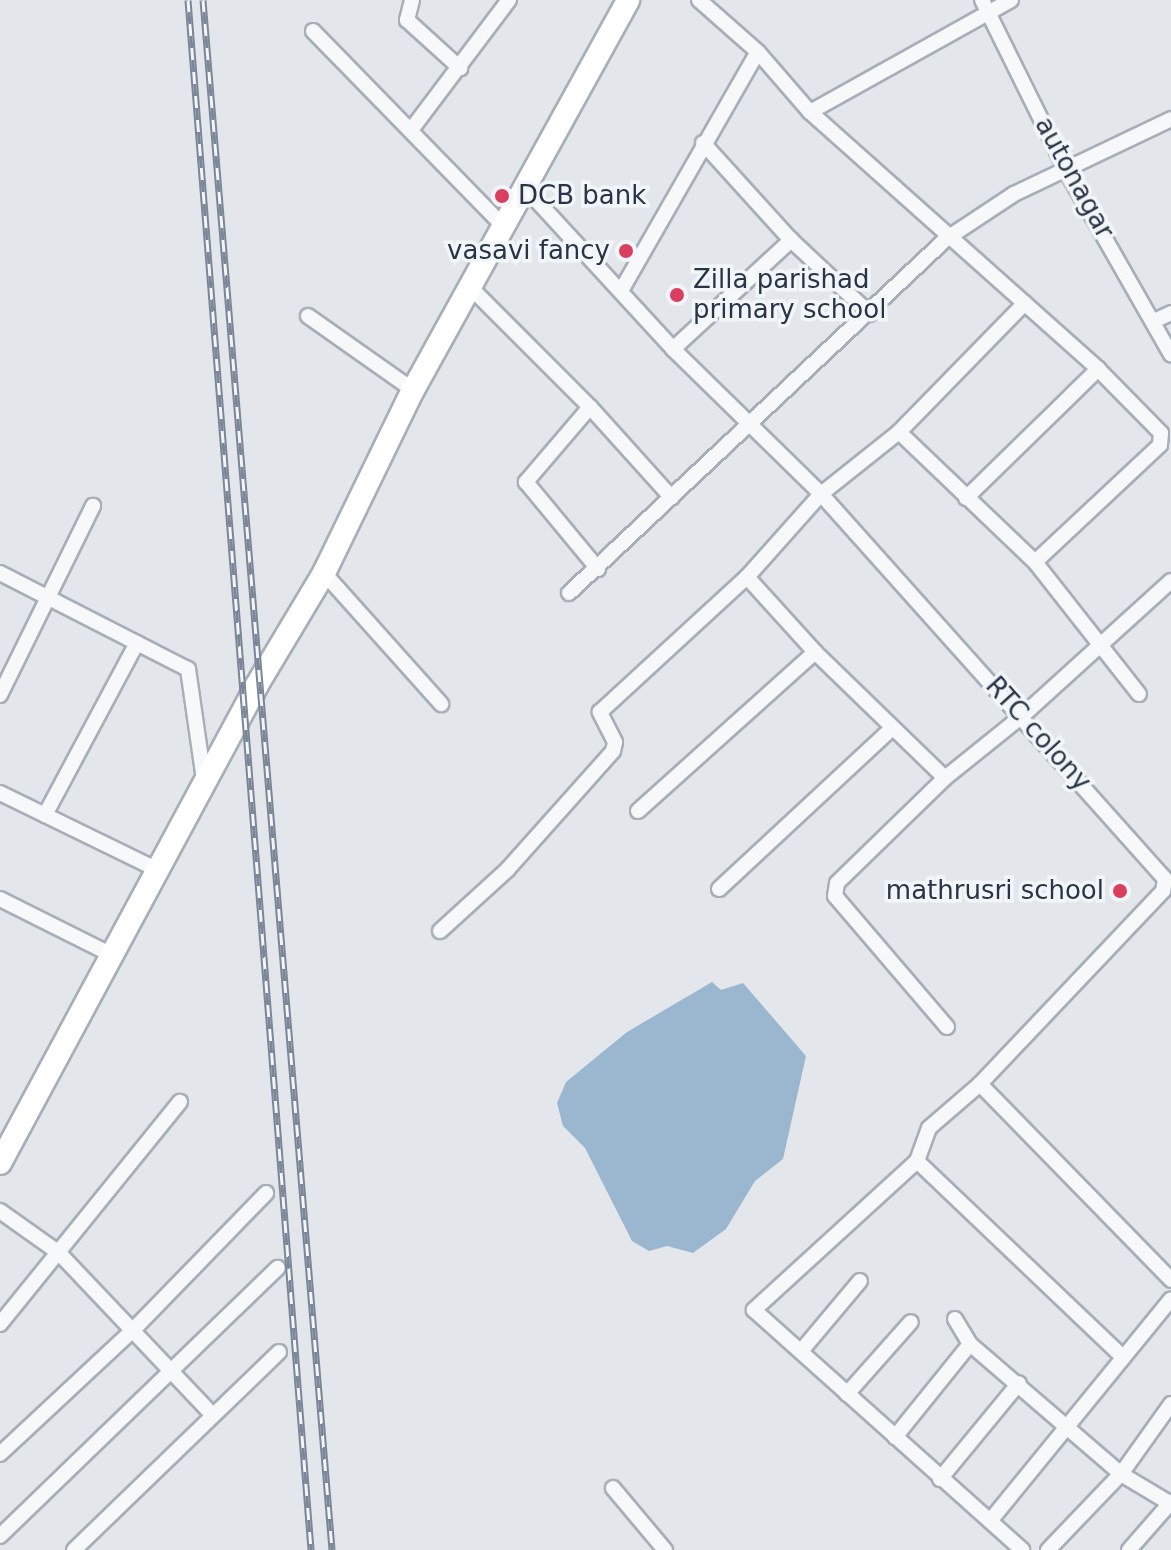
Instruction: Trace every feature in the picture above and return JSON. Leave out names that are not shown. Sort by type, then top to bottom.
[{"type":"highway","points":[[0,1163],[204,780],[324,573],[413,390],[473,290],[628,0]]},
{"type":"street","points":[[412,0],[407,20],[460,68]]},
{"type":"street","points":[[411,130],[509,0]]},
{"type":"street","points":[[699,0],[758,52],[810,112],[946,239],[1025,303],[1098,369],[1163,439],[1035,562]]},
{"type":"street","points":[[810,112],[984,6],[1011,0]]},
{"type":"street","name":"autonagar","points":[[984,6],[1067,172],[1171,354]]},
{"type":"street","points":[[313,31],[504,227]]},
{"type":"street","points":[[622,289],[703,143],[758,52]]},
{"type":"street","points":[[569,593],[870,314],[946,239],[1014,194],[1067,172],[1171,119]]},
{"type":"street","points":[[703,143],[791,240],[870,314]]},
{"type":"street","name":"RTC colony","points":[[527,190],[622,289],[673,349],[821,494],[1165,879],[1169,889],[980,1084],[929,1128],[917,1161]]},
{"type":"street","points":[[673,349],[791,240]]},
{"type":"street","points":[[473,290],[590,407],[672,498]]},
{"type":"street","points":[[440,931],[507,870],[613,751],[615,742],[600,712],[747,577],[821,494],[899,432],[1025,303]]},
{"type":"street","points":[[1154,321],[1171,313]]},
{"type":"street","points":[[308,316],[413,390]]},
{"type":"street","points":[[966,498],[1098,369]]},
{"type":"street","points":[[590,407],[526,482],[531,493],[598,569]]},
{"type":"street","points":[[899,432],[1035,562],[1099,649],[1139,694]]},
{"type":"street","points":[[0,695],[4,680],[93,506]]},
{"type":"street","points":[[0,573],[188,669],[204,780]]},
{"type":"street","points":[[324,573],[441,704]]},
{"type":"street","points":[[747,577],[815,652],[945,778]]},
{"type":"street","points":[[947,1027],[835,889],[945,778],[1099,649],[1142,602],[1171,581]]},
{"type":"street","points":[[45,815],[137,643]]},
{"type":"street","points":[[638,811],[815,652]]},
{"type":"street","points":[[719,889],[892,728]]},
{"type":"street","points":[[0,793],[156,869]]},
{"type":"street","points":[[0,900],[110,954]]},
{"type":"street","points":[[980,1084],[1171,1280]]},
{"type":"street","points":[[0,1324],[180,1102]]},
{"type":"street","points":[[1022,1550],[754,1310],[917,1161],[1123,1357]]},
{"type":"street","points":[[0,1454],[133,1330],[266,1193]]},
{"type":"street","points":[[0,1211],[59,1253],[211,1413]]},
{"type":"street","points":[[0,1536],[174,1373],[278,1268]]},
{"type":"street","points":[[802,1350],[860,1281]]},
{"type":"street","points":[[990,1521],[1066,1423],[1171,1299]]},
{"type":"street","points":[[955,1319],[970,1344],[1066,1423],[1121,1474],[1171,1503],[1129,1550]]},
{"type":"street","points":[[847,1394],[911,1322]]},
{"type":"street","points":[[895,1437],[970,1344]]},
{"type":"street","points":[[74,1550],[211,1413],[279,1352]]},
{"type":"street","points":[[940,1479],[1019,1383]]},
{"type":"street","points":[[1048,1550],[1121,1474],[1171,1404]]},
{"type":"street","points":[[613,1488],[665,1550]]},
{"type":"water","points":[[712,982],[721,990],[743,983],[806,1056],[783,1159],[755,1181],[726,1229],[693,1253],[667,1246],[649,1251],[632,1241],[585,1148],[563,1126],[557,1103],[566,1082],[627,1032]]},
{"type":"railway","points":[[188,0],[311,1550]]},
{"type":"railway","points":[[203,0],[332,1550]]},
{"type":"place","name":"DCB bank","points":[[502,196]]},
{"type":"place","name":"vasavi fancy","points":[[626,251]]},
{"type":"place","name":"Zilla parishad primary school","points":[[677,295]]},
{"type":"place","name":"mathrusri school","points":[[1120,891]]}]
